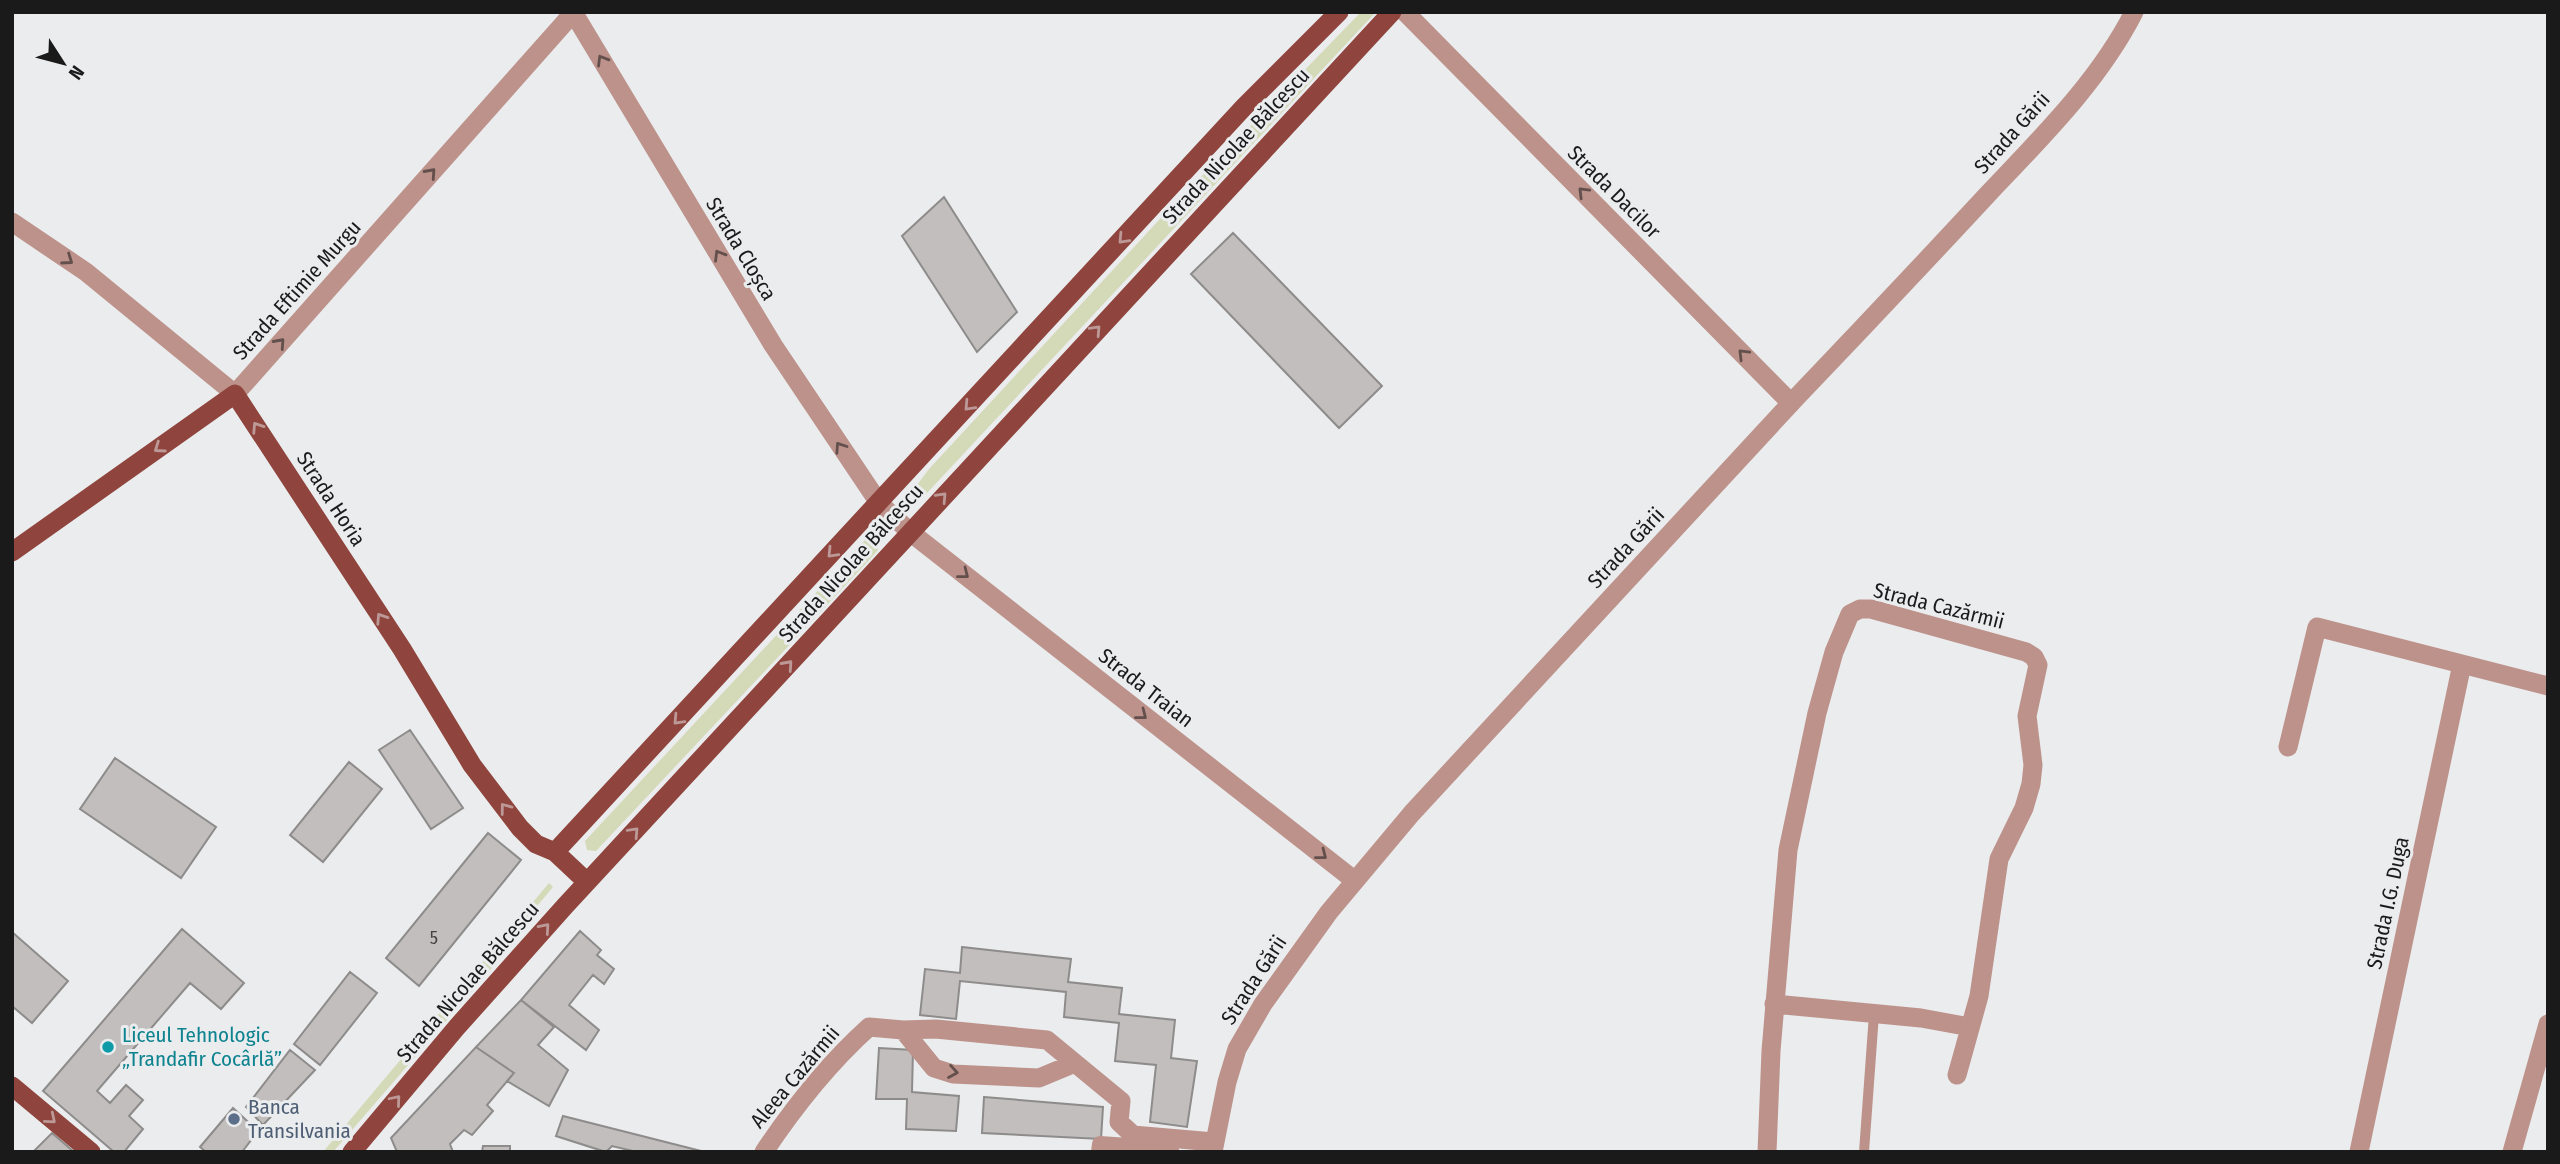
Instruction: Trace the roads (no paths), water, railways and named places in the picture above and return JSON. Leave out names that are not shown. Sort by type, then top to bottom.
[{"type":"main road","name":"Strada Nicolae Bălcescu","points":[[555,852],[1244,107],[1339,12]]},
{"type":"main road","name":"Strada Nicolae Bălcescu","points":[[358,1149],[457,1027],[587,882],[1392,12]]},
{"type":"main road","name":"Strada Eftimie Murgu","points":[[12,552],[235,394]]},
{"type":"main road","name":"Strada Horia","points":[[235,394],[402,649],[472,765],[520,828],[536,844],[555,852],[587,882]]},
{"type":"main road","points":[[12,1086],[91,1152]]},
{"type":"street","name":"Strada Cloșca","points":[[573,12],[773,345],[879,503],[910,532]]},
{"type":"street","name":"Strada Eftimie Murgu","points":[[235,394],[573,12]]},
{"type":"street","name":"Strada Dacilor","points":[[1405,12],[1791,403]]},
{"type":"street","name":"Strada Gării","points":[[1213,1147],[1237,1049],[1277,984],[1354,880],[1488,730],[2018,162],[2083,89],[2107,57],[2134,12]]},
{"type":"street","name":"Strada Horia","points":[[12,222],[86,272],[235,394]]},
{"type":"street","name":"Strada Traian","points":[[910,532],[1354,880]]},
{"type":"street","name":"Strada Cazărmii","points":[[1767,1152],[1774,1004],[1788,850],[1817,713],[1842,628],[1850,614],[1860,609],[1871,608],[2026,652],[2034,657],[2038,665],[2027,716],[2033,765],[2031,784],[2024,808],[1998,859],[1979,996],[1957,1075]]},
{"type":"street","points":[[2288,747],[2317,627],[2548,686]]},
{"type":"street","name":"Strada I.G. Duga","points":[[2359,1152],[2462,664]]},
{"type":"street","points":[[1774,1004],[1970,1027]]},
{"type":"street","points":[[2512,1152],[2548,1024]]},
{"type":"street","name":"Aleea Cazărmii","points":[[764,1152],[783,1122],[847,1047],[869,1027],[936,1029],[1047,1040],[1121,1101],[1119,1122],[1133,1135],[1213,1147]]},
{"type":"street","points":[[903,1030],[934,1068],[953,1074],[1039,1078],[1075,1063]]},
{"type":"street","points":[[1099,1152],[1100,1144],[1171,1149],[1170,1152]]},
{"type":"lane","points":[[1864,1152],[1874,1014]]},
{"type":"place","name":"Liceul Tehnologic „Trandafir Cocârlă”","points":[[108,1047]]},
{"type":"place","name":"Banca Transilvania","points":[[234,1119]]}]
